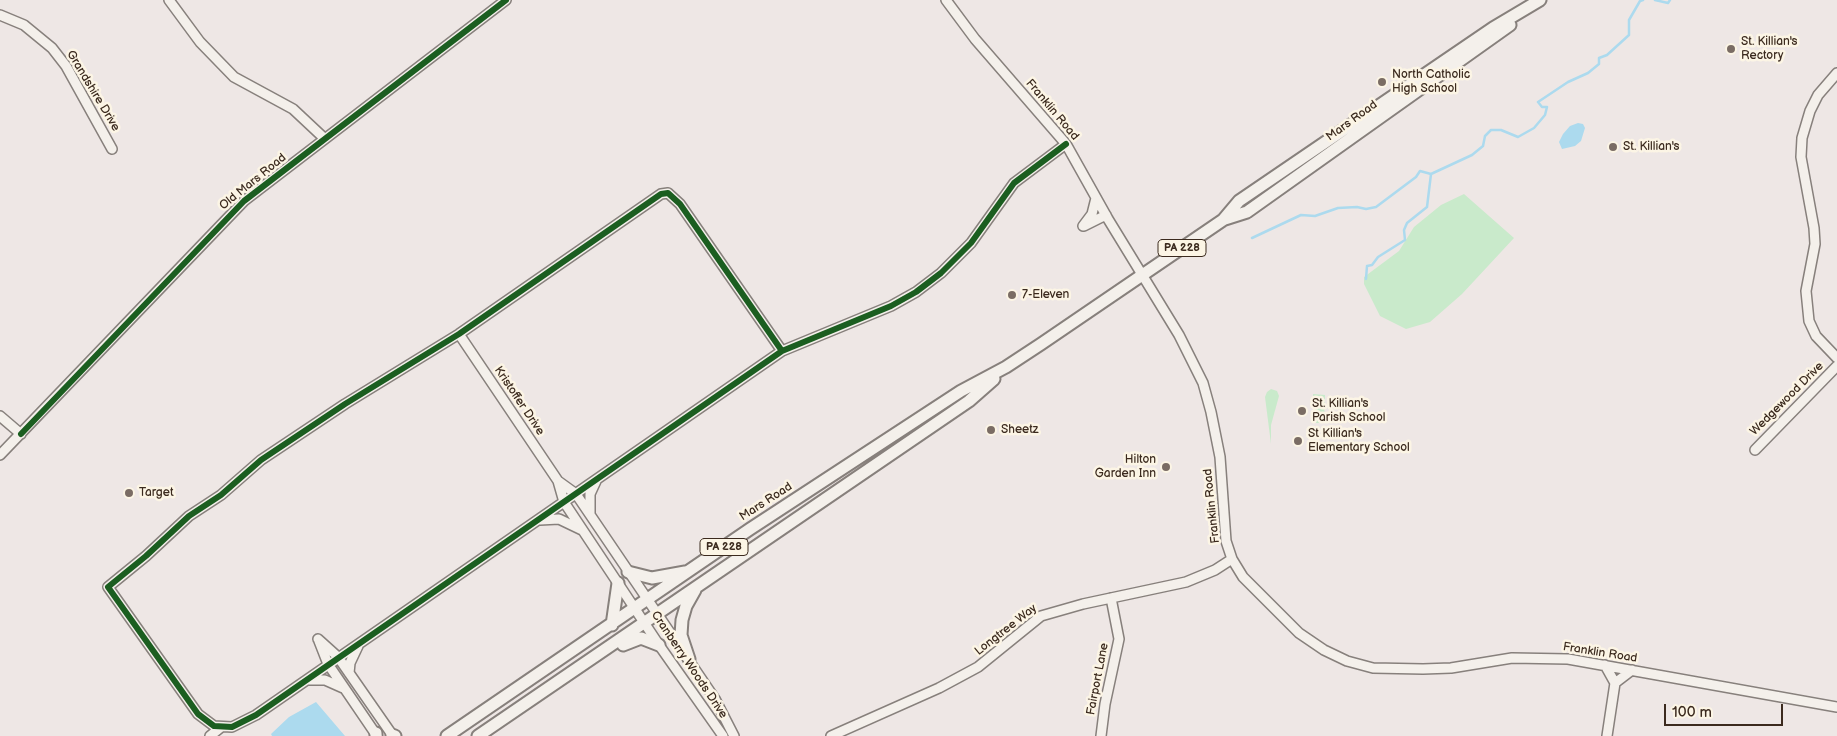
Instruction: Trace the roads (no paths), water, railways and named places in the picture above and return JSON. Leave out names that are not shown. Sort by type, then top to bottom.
[{"type":"main road","name":"Mars Road","points":[[439,736],[450,734],[961,391],[1006,367],[1223,220],[1239,201],[1493,28],[1540,0]]},
{"type":"main road","name":"Mars Road","points":[[478,736],[969,401],[1006,367]]},
{"type":"main road","points":[[628,572],[652,578],[689,572]]},
{"type":"main road","points":[[612,625],[618,583]]},
{"type":"main road","points":[[688,659],[681,635],[682,620],[686,606],[698,586]]},
{"type":"main road","points":[[534,698],[584,670],[628,641],[647,639],[659,646]]},
{"type":"street","points":[[169,0],[200,42],[234,77],[293,109],[325,139]]},
{"type":"street","name":"Old Mars Road","points":[[0,455],[226,217],[244,201],[506,0]]},
{"type":"street","name":"Franklin Road","points":[[946,0],[975,39],[1066,144],[1106,215],[1179,335],[1206,393],[1218,449],[1226,541],[1232,559],[1248,583],[1299,633],[1324,650],[1347,661],[1373,668],[1398,670],[1451,668],[1512,658],[1539,657],[1605,665],[1837,707]]},
{"type":"street","name":"Grandshire Drive","points":[[0,14],[24,26],[52,48],[66,66],[112,149]]},
{"type":"street","points":[[1837,73],[1818,95],[1810,110],[1802,138],[1801,157],[1815,236],[1806,291],[1809,320],[1816,336],[1837,358]]},
{"type":"street","points":[[210,736],[220,728],[232,727],[250,718],[782,351],[891,306],[916,292],[941,273],[971,243],[1014,183],[1066,144]]},
{"type":"street","points":[[220,728],[198,714],[108,586],[146,556],[189,516],[221,495],[261,460],[345,404],[459,334],[647,202],[668,193],[680,204],[782,351]]},
{"type":"street","points":[[1096,198],[1092,214],[1083,226],[1106,215]]},
{"type":"street","name":"Kristoffer Drive","points":[[459,334],[558,481],[564,502],[635,609]]},
{"type":"street","name":"Wedgewood Drive","points":[[1755,450],[1837,366]]},
{"type":"street","points":[[0,416],[21,434]]},
{"type":"street","points":[[590,515],[590,494],[598,479]]},
{"type":"street","name":"Kristoffer Drive","points":[[558,481],[576,494],[648,600]]},
{"type":"street","points":[[538,520],[559,519],[584,532]]},
{"type":"street","name":"Longtree Way","points":[[831,736],[939,688],[978,667],[1041,616],[1111,598],[1186,582],[1232,559]]},
{"type":"street","name":"Fairport Lane","points":[[1102,736],[1105,704],[1119,639],[1111,598]]},
{"type":"street","name":"Cranberry Woods Drive","points":[[648,600],[715,699],[734,736]]},
{"type":"street","name":"Cranberry Woods Drive","points":[[635,609],[723,736]]},
{"type":"street","points":[[376,735],[328,664],[318,639],[338,657],[393,736]]},
{"type":"street","points":[[350,673],[351,658],[361,642]]},
{"type":"street","points":[[1605,665],[1614,683],[1607,736]]},
{"type":"street","points":[[1614,683],[1632,670]]},
{"type":"street","points":[[305,680],[325,680],[345,689]]},
{"type":"street","points":[[1826,705],[1837,699]]},
{"type":"street","points":[[713,723],[717,736]]},
{"type":"water","points":[[1578,123],[1583,124],[1585,128],[1581,141],[1575,146],[1562,149],[1559,142],[1563,134],[1570,126]]},
{"type":"water","points":[[316,702],[345,736],[272,736],[271,734],[289,717]]},
{"type":"waterway","points":[[1366,279],[1367,266],[1372,265],[1378,257],[1405,240],[1404,230],[1407,223],[1427,207],[1431,174],[1472,155],[1483,146],[1485,136],[1491,130],[1501,130],[1518,137],[1534,128],[1545,115],[1547,107],[1542,107],[1538,102],[1568,82],[1588,73],[1599,64],[1599,58],[1607,55],[1629,35],[1629,20],[1640,1],[1643,0]]},
{"type":"waterway","points":[[1655,0],[1668,3],[1670,0]]},
{"type":"waterway","points":[[1252,238],[1301,215],[1315,216],[1338,208],[1357,207],[1366,209],[1376,207],[1416,177],[1420,171],[1431,174]]},
{"type":"place","name":"St. Killian's Rectory","points":[[1731,49]]},
{"type":"place","name":"North Catholic High School","points":[[1382,82]]},
{"type":"place","name":"St. Killian's","points":[[1613,147]]},
{"type":"place","name":"7-Eleven","points":[[1012,295]]},
{"type":"place","name":"St. Killian's Parish School","points":[[1302,411]]},
{"type":"place","name":"Sheetz","points":[[991,430]]},
{"type":"place","name":"St Killian's Elementary School","points":[[1298,441]]},
{"type":"place","name":"Hilton Garden Inn","points":[[1166,467]]},
{"type":"place","name":"Target","points":[[129,493]]}]
